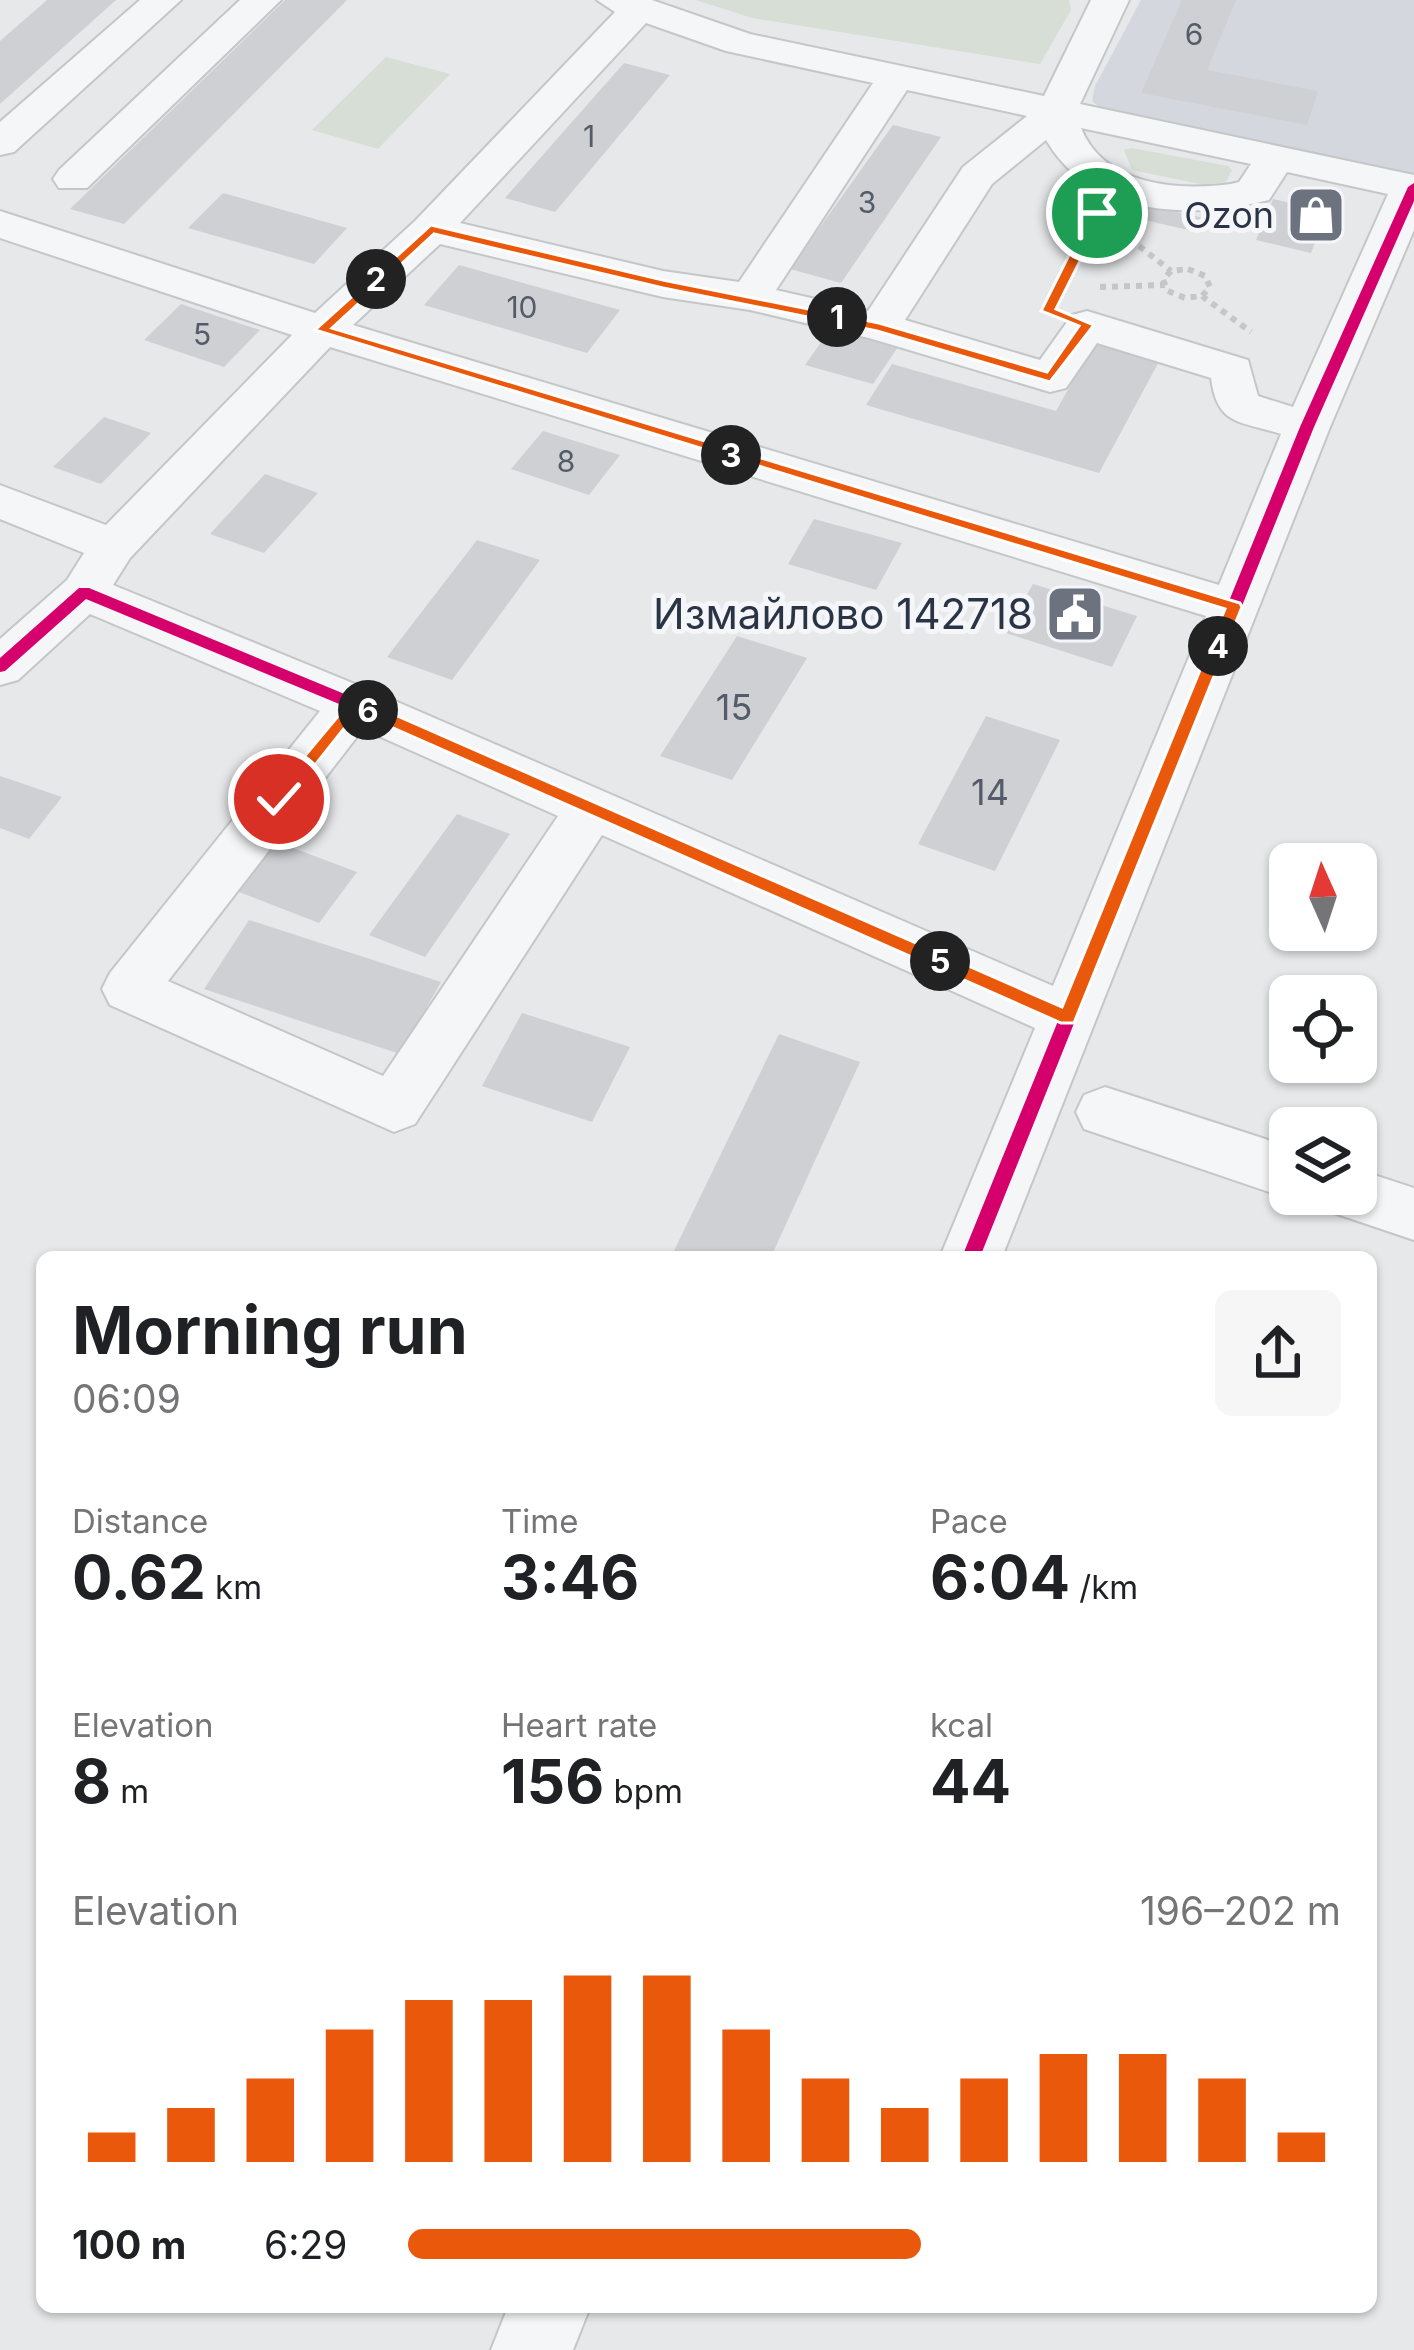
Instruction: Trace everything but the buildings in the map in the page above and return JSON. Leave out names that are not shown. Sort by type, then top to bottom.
[{"type":"street","points":[[0,143],[162,0]]},
{"type":"street","points":[[73,179],[262,0]]},
{"type":"street","points":[[879,327],[977,176],[1056,112],[1110,0]]},
{"type":"street","points":[[0,667],[84,592],[113,546],[322,330],[431,229],[628,4],[740,43],[1413,187],[1307,427],[973,1251]]},
{"type":"street","points":[[749,298],[896,77]]},
{"type":"street","points":[[1056,112],[1067,144],[1087,167],[1111,184],[1168,197],[1221,202],[1254,191],[1275,158]]},
{"type":"street","points":[[0,224],[322,330],[1234,607]]},
{"type":"street","points":[[431,229],[663,284],[879,327],[1050,378],[1087,325],[1232,370],[1237,405],[1307,427]]},
{"type":"street","points":[[0,501],[113,546]]},
{"type":"street","points":[[84,592],[354,704],[1067,1017]]},
{"type":"street","points":[[354,704],[130,989],[394,1107],[592,808]]},
{"type":"street","points":[[1105,1112],[1269,1166]]},
{"type":"street","points":[[1377,1202],[1414,1214]]},
{"type":"street","points":[[532,2350],[547,2313]]},
{"type":"path","points":[[1087,325],[1048,311],[1097,213]]},
{"type":"path","points":[[1188,269],[1205,276],[1210,286],[1202,296],[1185,298],[1165,285],[1163,280],[1171,272],[1188,269]]},
{"type":"path","points":[[1061,288],[1165,285]]},
{"type":"shaded area","points":[[696,0],[1069,0],[1071,10],[1040,64],[752,18]]},
{"type":"shaded area","points":[[1141,0],[1414,0],[1414,176],[1099,107],[1092,101],[1095,86]]},
{"type":"shaded area","points":[[386,57],[450,74],[378,149],[312,130]]},
{"type":"shaded area","points":[[1124,150],[1232,170],[1226,182],[1205,185],[1132,170]]},
{"type":"cycle path","points":[[973,1251],[1307,427],[1414,187]]},
{"type":"cycle path","points":[[0,667],[84,592],[354,704],[1067,1017]]},
{"type":"place","name":"Ozon","points":[[1316,215]]},
{"type":"place","name":"Измайлово 142718","points":[[1075,614]]},
{"type":"route","points":[[279,799],[354,704],[1067,1017],[1234,607],[322,330],[431,229],[663,284],[879,327],[1050,378],[1087,325],[1048,311],[1097,213]]}]
